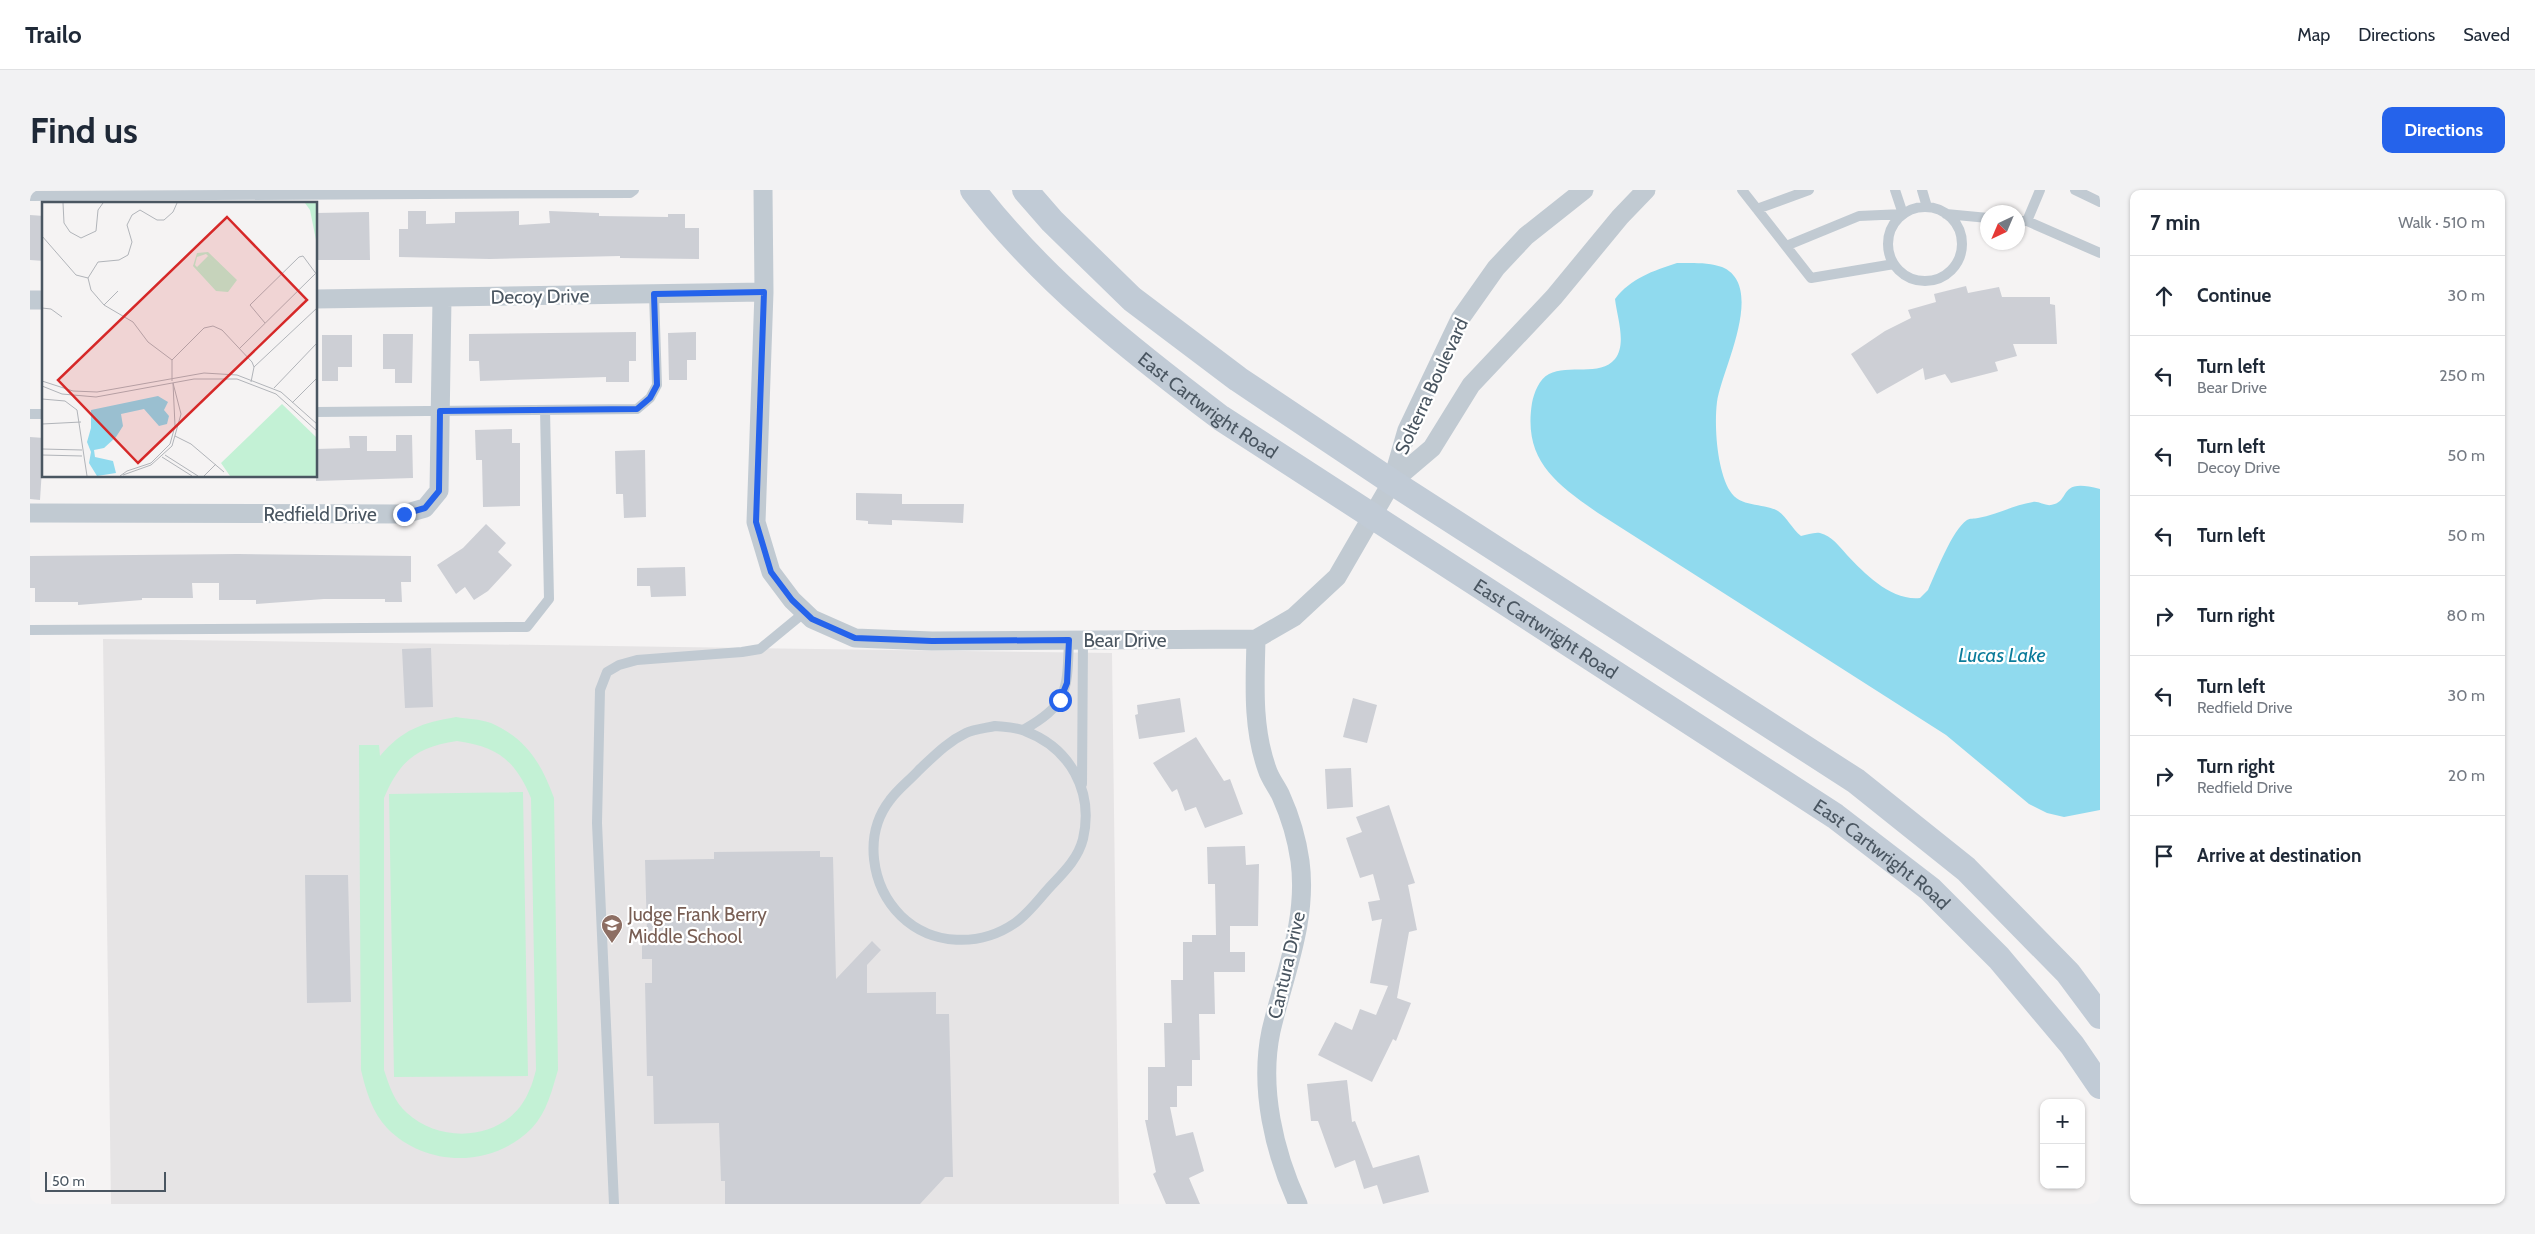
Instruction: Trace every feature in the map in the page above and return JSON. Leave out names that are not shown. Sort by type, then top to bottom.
[{"type":"main road","name":"East Cartwright Road","points":[[973,190],[993,216],[1057,283],[1138,356],[1221,418],[1835,816],[1930,889],[1999,958],[2072,1045],[2100,1086]]},
{"type":"main road","name":"East Cartwright Road","points":[[1025,190],[1052,221],[1132,299],[1238,379],[1392,482],[1856,781],[1966,868],[2068,973],[2100,1016]]},
{"type":"street","name":"Bear Drive","points":[[763,190],[764,292],[756,522],[771,572],[792,600],[812,619],[855,638],[932,641],[1256,639],[1294,617],[1337,577],[1392,482]]},
{"type":"street","name":"Solterra Boulevard","points":[[1392,482],[1407,430],[1460,319],[1496,268],[1526,236],[1584,190]]},
{"type":"street","name":"Solterra Boulevard","points":[[1392,482],[1432,448],[1471,385],[1554,297],[1620,217],[1646,190]]},
{"type":"street","name":"Decoy Drive","points":[[318,299],[764,292]]},
{"type":"street","name":"Redfield Drive","points":[[30,513],[404,514],[425,508],[439,491],[442,298]]},
{"type":"street","name":"Cantura Drive","points":[[1256,639],[1255,710],[1258,738],[1267,771],[1281,797],[1291,824],[1300,861],[1302,894],[1296,939],[1271,1034],[1268,1075],[1270,1116],[1279,1157],[1298,1204]]},
{"type":"lane","points":[[30,196],[185,199],[630,193],[634,190]]},
{"type":"lane","points":[[1742,190],[1811,278],[1894,264]]},
{"type":"lane","points":[[1757,209],[1809,190]]},
{"type":"lane","points":[[1895,190],[1902,214]]},
{"type":"lane","points":[[1922,190],[1927,207]]},
{"type":"lane","points":[[2025,216],[2040,190]]},
{"type":"lane","points":[[2075,190],[2100,202]]},
{"type":"lane","points":[[1927,207],[1946,214],[1958,227],[1962,239],[1961,252],[1949,272],[1939,278],[1916,280],[1905,275],[1894,264],[1888,246],[1889,234],[1894,223],[1902,214],[1914,208],[1927,207]]},
{"type":"lane","points":[[1786,246],[1859,216],[1902,214]]},
{"type":"lane","points":[[1946,214],[1980,217]]},
{"type":"lane","points":[[2025,222],[2100,253]]},
{"type":"lane","points":[[318,412],[637,409],[650,398],[657,385],[654,294]]},
{"type":"lane","points":[[30,630],[527,626],[549,598],[545,410]]},
{"type":"lane","points":[[614,1204],[597,823],[600,690],[607,672],[619,665],[637,660],[760,649],[805,612]]},
{"type":"lane","points":[[1023,730],[1053,711],[1060,700],[1067,683],[1076,640]]},
{"type":"lane","points":[[1076,640],[1082,785],[1087,813],[1083,840],[1071,865],[1016,922],[992,936],[964,941],[936,937],[911,925],[890,906],[877,880],[872,853],[877,825],[889,800],[944,746],[968,732],[995,726],[1023,730],[1048,741],[1069,761],[1082,785]]},
{"type":"shaded area","name":"Judge Frank Berry Middle School","points":[[103,639],[1112,653],[1119,1204],[111,1204]]},
{"type":"green space","points":[[456,717],[478,720],[504,729],[531,753],[544,774],[554,798],[558,1070],[542,1115],[532,1128],[516,1141],[498,1150],[479,1156],[459,1158],[440,1156],[421,1150],[403,1141],[387,1128],[367,1093],[361,1070],[359,745],[379,745],[380,756],[405,733],[444,719]],"holes":[[[457,741],[494,752],[511,765],[525,785],[531,798],[536,1070],[530,1089],[519,1107],[507,1120],[491,1128],[474,1133],[456,1133],[438,1130],[422,1124],[402,1109],[395,1099],[384,1070],[384,798],[390,785],[404,765],[421,752],[431,747]]]},
{"type":"green space","points":[[523,792],[528,1076],[394,1077],[389,794]]},
{"type":"water","name":"Lucas Lake","points":[[1677,263],[1706,264],[1722,267],[1735,277],[1741,292],[1738,330],[1720,388],[1716,412],[1719,460],[1730,491],[1734,496],[1746,503],[1778,511],[1801,536],[1818,533],[1828,536],[1870,578],[1889,591],[1909,598],[1920,598],[1928,590],[1956,533],[1968,519],[1985,517],[2033,502],[2051,505],[2061,500],[2071,488],[2077,486],[2100,489],[2100,810],[2064,817],[2047,813],[2029,804],[1946,735],[1598,513],[1568,491],[1546,468],[1532,440],[1530,423],[1533,399],[1540,383],[1545,376],[1557,371],[1601,368],[1615,359],[1619,353],[1621,338],[1615,299],[1635,280]]},
{"type":"building","points":[[408,211],[426,211],[426,224],[455,223],[455,212],[519,211],[519,225],[550,223],[549,211],[599,213],[599,216],[668,217],[668,214],[685,214],[685,228],[699,228],[699,259],[620,258],[620,256],[490,259],[399,257],[399,229],[408,229]]},
{"type":"building","points":[[369,212],[370,260],[318,260],[318,213]]},
{"type":"building","points":[[30,215],[42,216],[42,261],[30,260]]},
{"type":"building","points":[[1966,286],[1968,293],[1999,287],[2002,297],[2050,297],[2050,304],[2055,305],[2057,344],[2013,344],[2017,356],[1995,362],[1998,371],[1951,383],[1945,374],[1925,380],[1923,368],[1877,394],[1851,354],[1885,331],[1911,318],[1908,310],[1936,302],[1934,294]]},
{"type":"building","points":[[636,332],[636,361],[629,361],[629,382],[606,382],[606,377],[480,381],[479,361],[469,361],[469,334]]},
{"type":"building","points":[[696,332],[696,360],[687,360],[687,380],[669,380],[668,333]]},
{"type":"building","points":[[383,334],[413,334],[412,383],[395,383],[395,369],[383,369]]},
{"type":"building","points":[[322,335],[352,335],[352,367],[338,367],[338,381],[322,381]]},
{"type":"building","points":[[512,429],[512,443],[520,443],[520,506],[483,507],[482,460],[476,460],[475,430]]},
{"type":"building","points":[[396,435],[412,435],[413,478],[316,481],[316,478],[318,478],[318,449],[350,448],[349,436],[367,436],[367,451],[396,451]]},
{"type":"building","points":[[30,437],[42,438],[40,500],[30,499]]},
{"type":"building","points":[[645,450],[646,517],[624,518],[623,494],[616,494],[615,451]]},
{"type":"building","points":[[856,493],[902,494],[902,504],[964,504],[963,523],[892,520],[892,525],[868,524],[868,521],[856,520]]},
{"type":"building","points":[[486,524],[506,543],[498,552],[512,565],[488,591],[474,600],[465,587],[456,594],[437,565],[463,548]]},
{"type":"building","points":[[238,554],[411,556],[411,582],[401,582],[402,602],[385,602],[385,599],[324,599],[256,604],[256,600],[219,600],[219,583],[192,583],[193,598],[142,598],[142,600],[78,605],[78,602],[35,602],[35,588],[30,588],[30,556]]},
{"type":"building","points":[[685,567],[686,596],[651,597],[650,586],[637,586],[637,568]]},
{"type":"building","points":[[431,648],[433,707],[405,708],[402,649]]},
{"type":"building","points":[[1180,698],[1185,732],[1139,739],[1135,715],[1138,714],[1137,705]]},
{"type":"building","points":[[1353,698],[1377,705],[1367,743],[1343,737]]},
{"type":"building","points":[[1196,737],[1224,781],[1230,779],[1243,814],[1205,828],[1196,807],[1185,811],[1177,789],[1172,792],[1153,763]]},
{"type":"building","points":[[1351,768],[1353,807],[1327,809],[1325,769]]},
{"type":"building","points":[[1389,805],[1415,883],[1408,885],[1417,930],[1409,932],[1397,998],[1411,1003],[1396,1041],[1393,1039],[1372,1082],[1318,1055],[1335,1022],[1352,1030],[1360,1009],[1376,1015],[1388,986],[1370,983],[1382,919],[1372,921],[1368,902],[1380,900],[1373,874],[1360,878],[1346,838],[1362,832],[1356,817]]},
{"type":"building","points":[[1245,846],[1246,865],[1259,864],[1258,926],[1230,926],[1230,952],[1245,952],[1245,972],[1214,972],[1215,1014],[1199,1014],[1200,1060],[1192,1060],[1192,1086],[1177,1086],[1177,1107],[1170,1107],[1176,1136],[1193,1132],[1204,1171],[1189,1178],[1200,1204],[1166,1204],[1153,1174],[1156,1172],[1145,1120],[1148,1120],[1148,1067],[1165,1067],[1164,1023],[1172,1023],[1171,980],[1183,980],[1183,942],[1192,942],[1192,935],[1216,935],[1215,884],[1208,884],[1207,847]]},
{"type":"building","points":[[820,851],[820,857],[833,857],[836,979],[872,941],[881,950],[867,965],[867,993],[936,992],[936,1014],[949,1014],[953,1177],[945,1177],[920,1204],[725,1204],[725,1181],[721,1181],[719,1123],[654,1124],[653,1076],[647,1076],[645,983],[652,983],[652,959],[642,959],[642,935],[647,934],[645,860],[714,859],[714,852]]},
{"type":"building","points":[[305,875],[348,875],[351,1002],[307,1003]]},
{"type":"building","points":[[1347,1080],[1352,1122],[1355,1121],[1373,1168],[1419,1155],[1429,1192],[1383,1204],[1377,1185],[1364,1189],[1355,1160],[1335,1168],[1318,1121],[1311,1121],[1307,1084]]},
{"type":"place","name":"Judge Frank Berry Middle School","points":[[612,944]]},
{"type":"route","points":[[404,514],[425,508],[439,491],[440,411],[637,409],[650,398],[657,385],[654,294],[764,292],[756,522],[771,572],[792,600],[812,619],[855,638],[932,641],[1069,640],[1067,683],[1060,700]]}]
